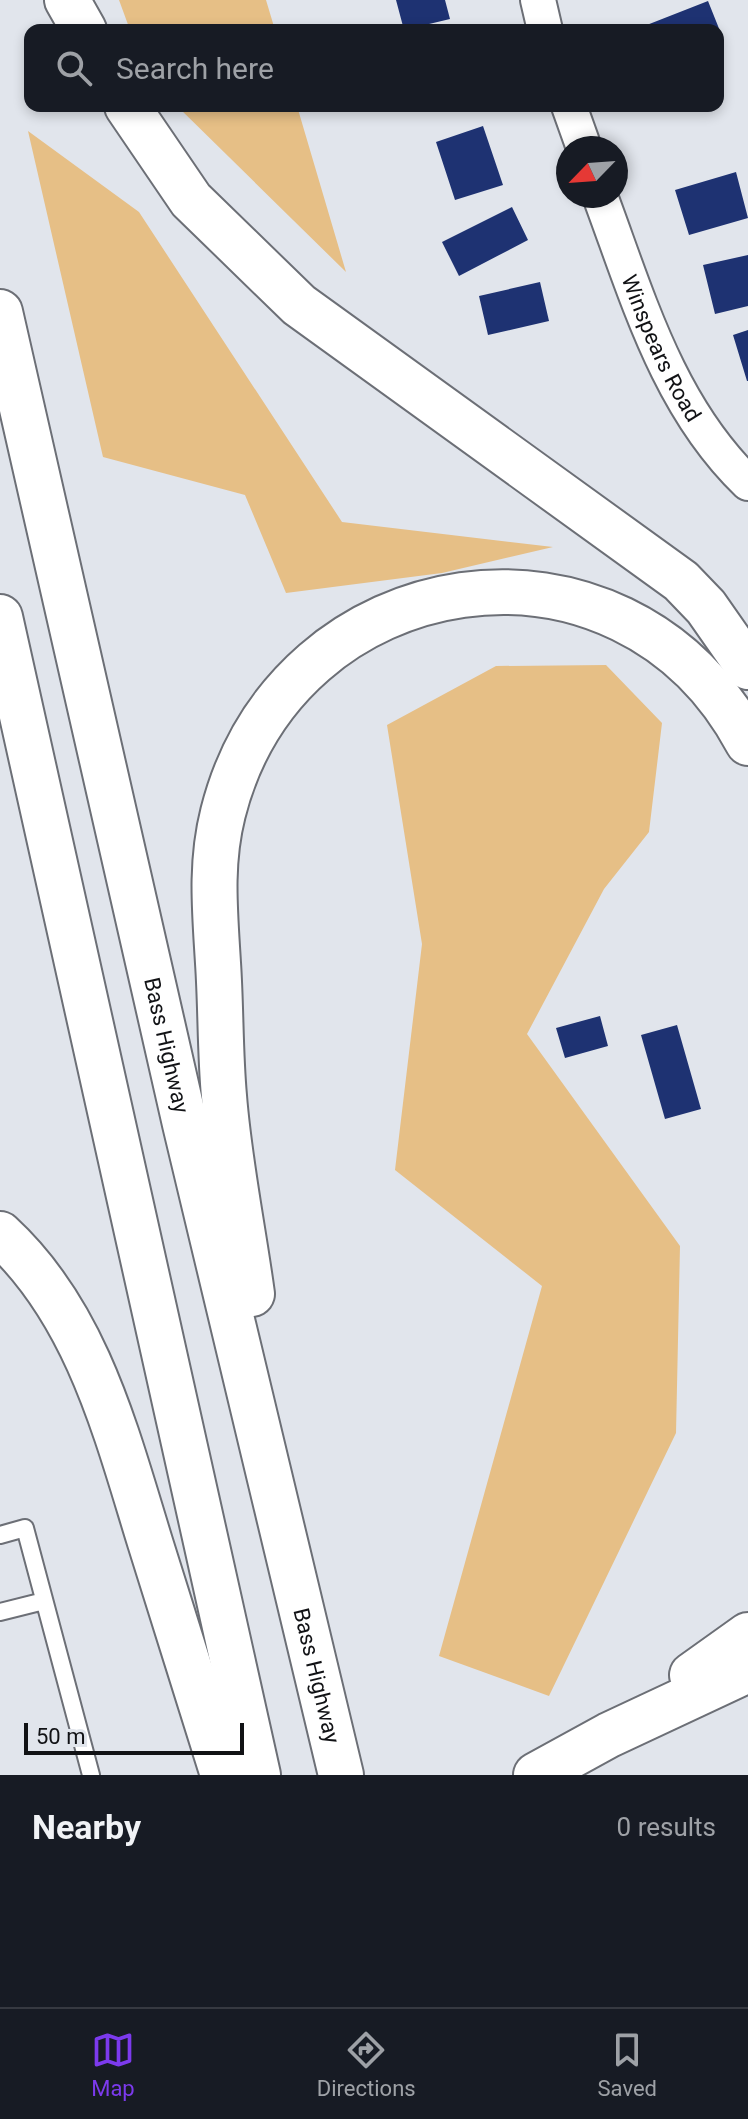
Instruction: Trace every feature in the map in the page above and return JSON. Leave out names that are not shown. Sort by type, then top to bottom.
[{"type":"highway","points":[[67,0],[81,24]]},
{"type":"highway","points":[[131,112],[191,200],[299,305],[681,581],[706,607],[748,667]]},
{"type":"highway","name":"Bass Highway","points":[[0,312],[185,1124],[341,1775]]},
{"type":"highway","points":[[289,1549],[224,1097],[212,898],[223,814],[250,744],[293,682],[353,633],[422,603],[459,593],[505,590],[539,592],[598,607],[654,636],[701,675],[748,743]]},
{"type":"highway","points":[[0,617],[258,1775]]},
{"type":"highway","points":[[0,1234],[38,1274],[64,1312],[99,1382],[223,1775]]},
{"type":"highway","points":[[609,1735],[748,1635]]},
{"type":"highway","points":[[536,1775],[609,1735],[748,1670]]},
{"type":"street","points":[[538,0],[544,24]]},
{"type":"street","points":[[571,112],[580,136]]},
{"type":"street","name":"Winspears Road","points":[[605,208],[664,365],[699,428],[748,483]]},
{"type":"lane","points":[[0,1535],[25,1528],[91,1775]]},
{"type":"lane","points":[[0,1612],[44,1601]]},
{"type":"shaded area","points":[[119,0],[266,0],[273,24],[128,24]]},
{"type":"shaded area","points":[[183,112],[299,112],[346,272]]},
{"type":"shaded area","points":[[28,131],[139,212],[342,522],[553,547],[442,573],[286,593],[245,495],[103,457]]},
{"type":"shaded area","points":[[606,665],[662,723],[649,832],[604,889],[527,1034],[680,1246],[676,1433],[549,1696],[439,1656],[542,1286],[395,1170],[422,944],[387,725],[496,666]]},
{"type":"building","points":[[396,0],[445,0],[450,19],[429,24],[402,24]]},
{"type":"building","points":[[708,1],[717,24],[649,24]]},
{"type":"building","points":[[483,126],[503,185],[455,200],[436,142]]},
{"type":"building","points":[[736,172],[748,218],[689,235],[675,190]]},
{"type":"building","points":[[512,207],[528,240],[459,276],[442,242]]},
{"type":"building","points":[[748,255],[748,306],[715,314],[703,265]]},
{"type":"building","points":[[540,282],[549,321],[488,335],[479,296]]},
{"type":"building","points":[[748,330],[748,381],[747,381],[733,335]]},
{"type":"building","points":[[600,1016],[608,1046],[565,1058],[556,1028]]},
{"type":"building","points":[[677,1025],[701,1109],[665,1119],[641,1035]]}]
